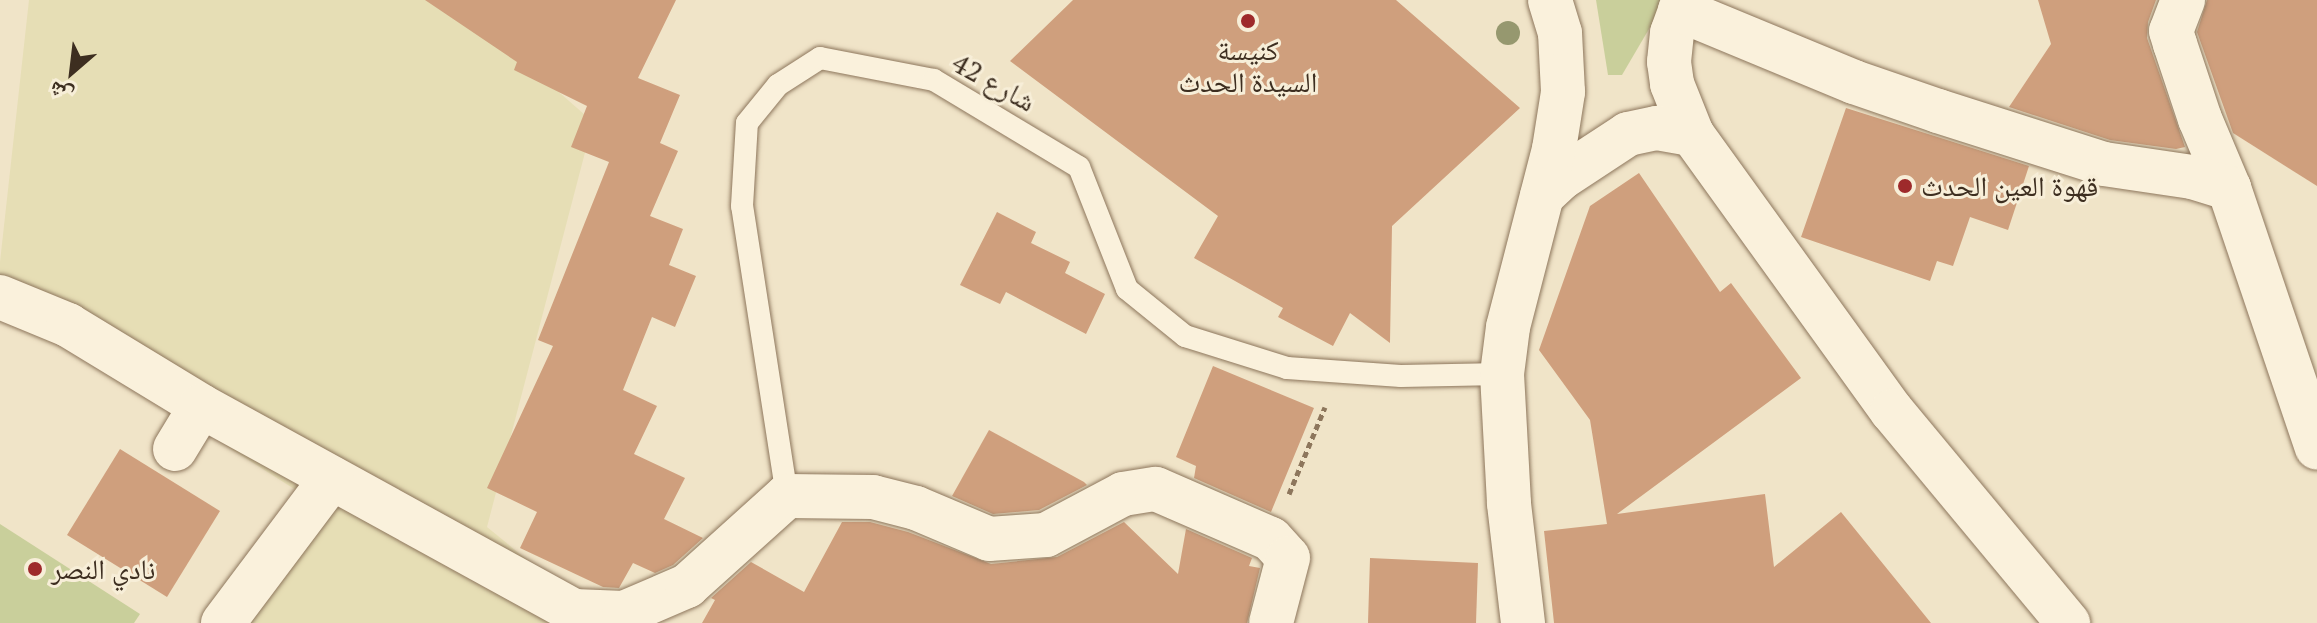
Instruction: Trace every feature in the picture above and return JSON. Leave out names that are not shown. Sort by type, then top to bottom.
[{"type":"street","points":[[1523,623],[1508,487],[1502,374],[1508,327],[1542,196],[1563,92],[1560,33],[1550,0]]},
{"type":"street","points":[[2183,0],[2171,31],[2200,119],[2229,188],[2317,448]]},
{"type":"street","points":[[2068,623],[1892,411],[1692,134],[1672,84],[1669,62],[1672,33],[1682,5],[1854,82],[1938,111],[2104,164],[2192,177],[2229,188]]},
{"type":"street","points":[[1542,196],[1561,178],[1628,134],[1657,128],[1692,134]]},
{"type":"street","points":[[0,297],[68,325],[201,406],[577,617],[624,613],[687,586],[787,496],[873,497],[916,508],[989,539],[1046,535],[1123,494],[1156,489],[1271,539],[1288,558],[1271,623]]},
{"type":"street","points":[[175,449],[201,406]]},
{"type":"street","points":[[223,623],[332,478]]},
{"type":"lane","name":"شارع 42","points":[[787,496],[742,206],[747,123],[778,85],[820,58],[934,80],[1079,167],[1127,289],[1185,336],[1287,368],[1401,376],[1502,374]]},
{"type":"path","points":[[1271,539],[1340,370]]},
{"type":"shaded area","points":[[29,0],[454,0],[593,122],[487,527],[604,623],[214,623],[307,497],[0,303],[0,262]]},
{"type":"green space","points":[[1596,0],[1666,0],[1622,75],[1608,75]]},
{"type":"green space","name":"نادي النصر","points":[[0,524],[140,614],[134,623],[0,623]]},
{"type":"building","points":[[425,0],[676,0],[638,78],[680,95],[660,143],[678,151],[650,216],[683,229],[669,265],[696,276],[675,327],[652,317],[623,390],[657,406],[634,454],[685,478],[664,519],[703,538],[673,565],[655,573],[633,563],[619,588],[603,587],[520,548],[537,512],[487,488],[553,346],[538,340],[609,162],[571,147],[587,106],[514,70],[517,62]]},
{"type":"building","points":[[1073,0],[1396,0],[1520,108],[1392,226],[1390,343],[1350,313],[1333,346],[1278,317],[1283,308],[1194,258],[1218,216],[1010,61]]},
{"type":"building","points":[[2038,0],[2156,0],[2148,22],[2147,38],[2185,147],[2176,149],[2110,140],[2009,107],[2051,44]]},
{"type":"building","points":[[2207,0],[2317,0],[2317,186],[2233,133],[2197,32]]},
{"type":"building","points":[[1846,108],[2029,166],[2008,230],[1970,217],[1953,266],[1937,261],[1930,281],[1801,237]]},
{"type":"building","points":[[1639,173],[1720,292],[1731,283],[1801,378],[1617,514],[1765,494],[1774,567],[1841,512],[1931,623],[1554,623],[1544,531],[1607,524],[1590,420],[1539,350],[1590,206]]},
{"type":"building","points":[[997,212],[1036,232],[1031,243],[1070,262],[1065,273],[1105,294],[1086,334],[1006,292],[1000,304],[960,285]]},
{"type":"building","points":[[1213,366],[1314,408],[1271,512],[1194,478],[1196,466],[1176,457]]},
{"type":"building","points":[[989,430],[1087,485],[1039,510],[993,514],[952,496]]},
{"type":"building","points":[[120,449],[220,511],[167,597],[67,535]]},
{"type":"building","points":[[842,522],[870,522],[908,532],[991,564],[1057,557],[1124,522],[1178,574],[1186,529],[1252,558],[1249,566],[1260,568],[1247,623],[702,623],[715,600],[711,598],[751,562],[804,592]]},
{"type":"building","points":[[1370,558],[1478,563],[1476,623],[1368,623]]},
{"type":"place","name":"كنيسة السيدة الحدث","points":[[1248,21]]},
{"type":"place","name":"قهوة العين الحدث","points":[[1905,186]]},
{"type":"place","name":"نادي النصر","points":[[35,569]]}]
